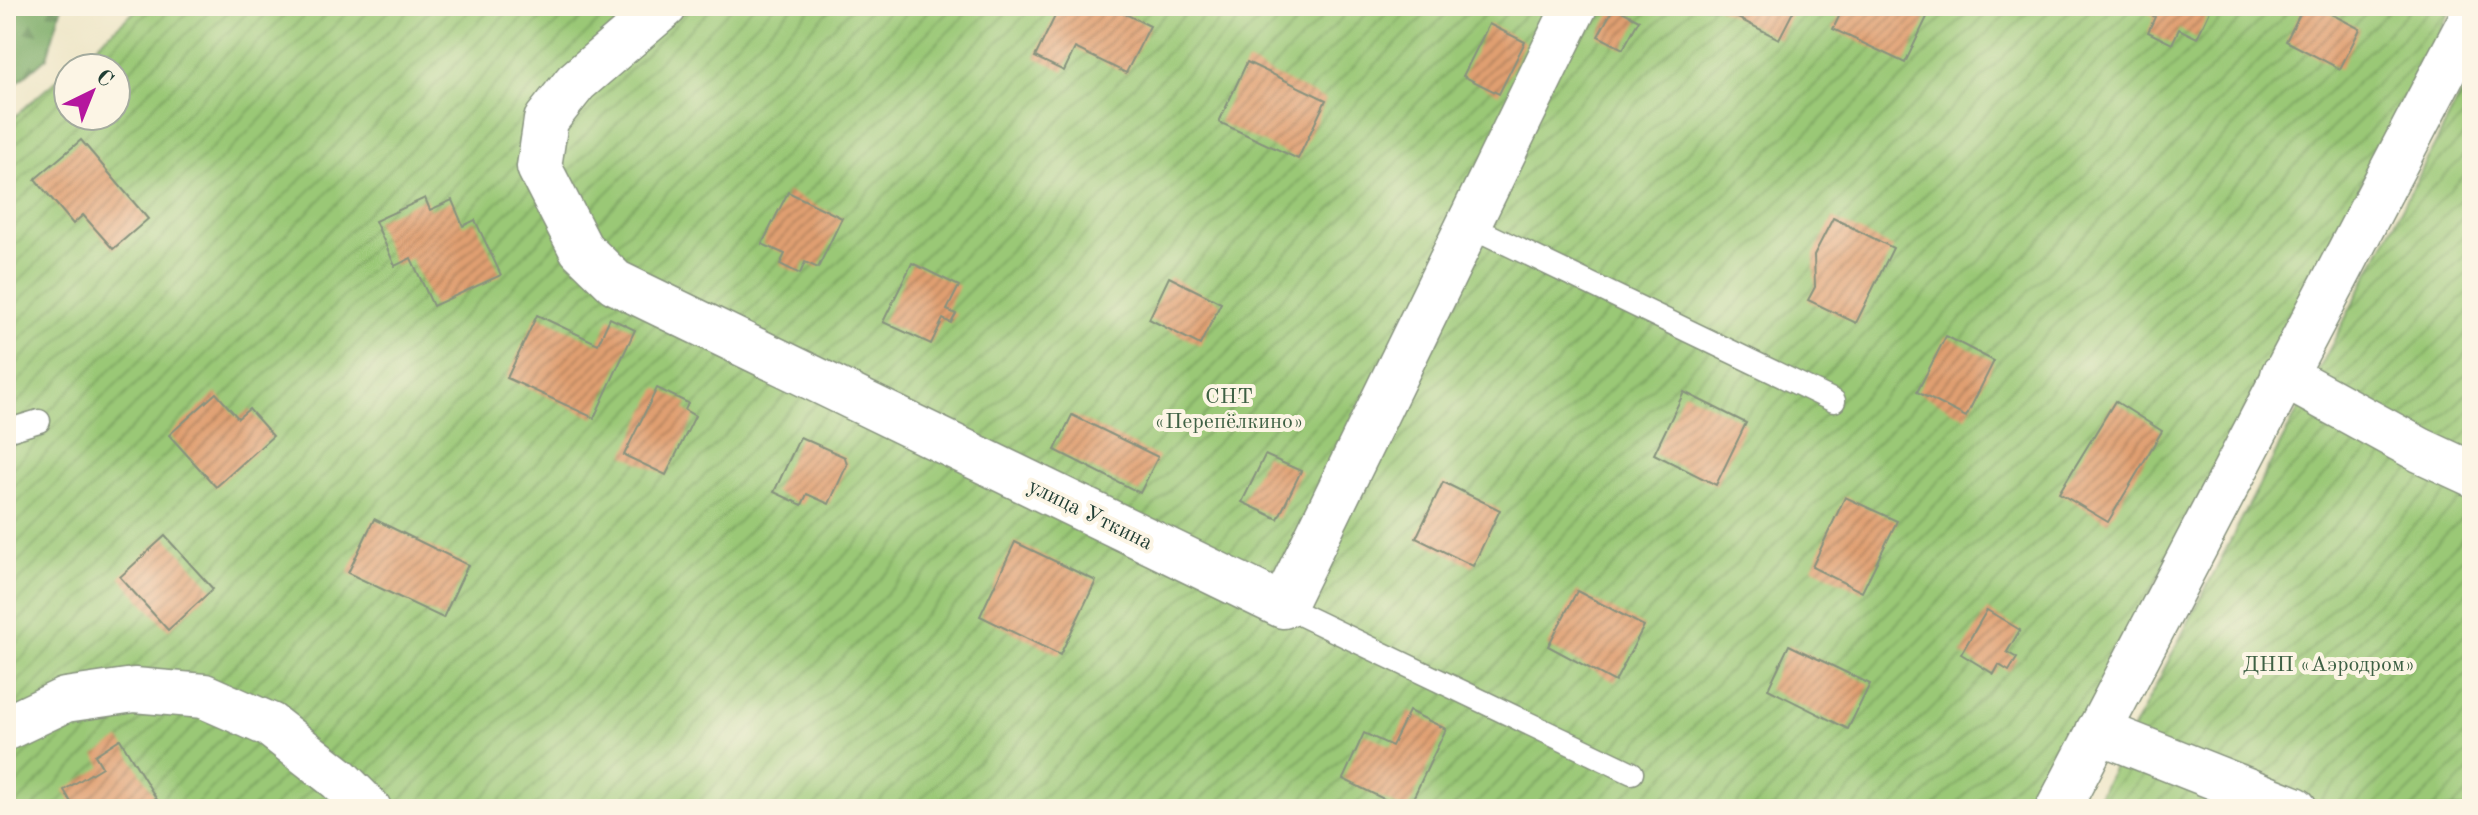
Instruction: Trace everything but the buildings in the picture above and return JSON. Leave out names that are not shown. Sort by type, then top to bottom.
[{"type":"street","name":"улица Уткина","points":[[665,6],[576,82],[546,120],[539,167],[581,249],[615,282],[1283,606]]},
{"type":"street","points":[[1283,606],[1575,6]]},
{"type":"street","points":[[2058,809],[2283,375],[2467,39]]},
{"type":"street","points":[[2283,375],[2420,450],[2472,474]]},
{"type":"street","points":[[6,728],[65,700],[134,690],[204,696],[270,725],[339,779],[369,809]]},
{"type":"street","points":[[2098,731],[2295,809]]},
{"type":"lane","points":[[1470,226],[1834,401]]},
{"type":"lane","points":[[6,431],[39,421]]},
{"type":"lane","points":[[1283,606],[1632,773]]},
{"type":"green space","points":[[6,6],[62,6],[47,57],[6,92]]},
{"type":"green space","name":"СНТ «Перепёлкино»","points":[[141,6],[2453,6],[2039,809],[6,809],[6,124],[52,84],[52,132],[132,132],[132,52],[88,52]]},
{"type":"green space","name":"ДНП «Аэродром»","points":[[2472,73],[2472,809],[2092,809]]}]
